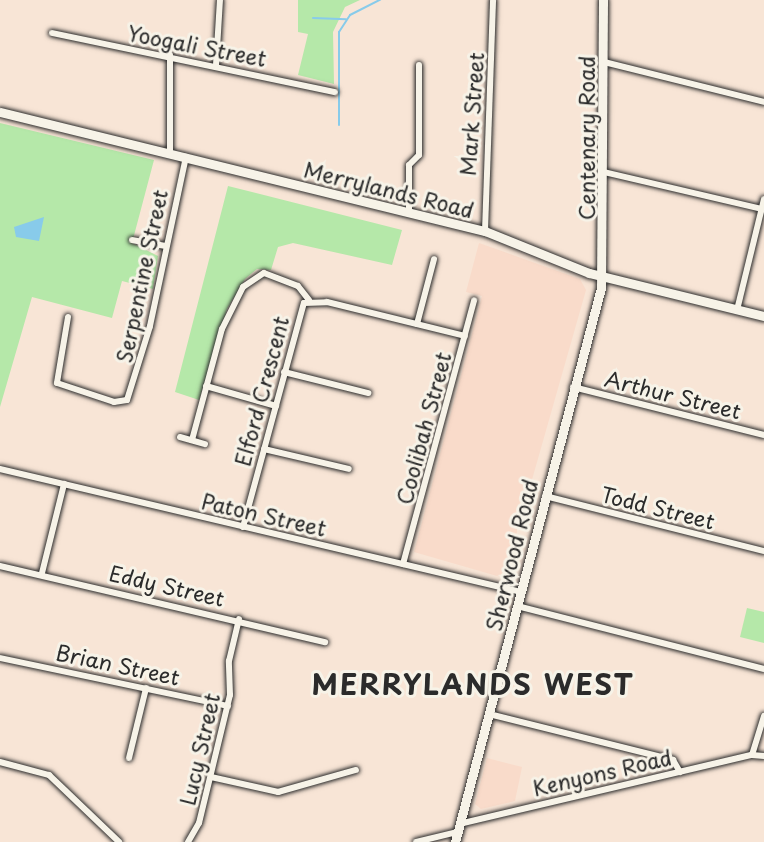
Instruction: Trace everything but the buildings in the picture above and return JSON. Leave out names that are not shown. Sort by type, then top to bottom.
[{"type":"main road","name":"Centenary Road","points":[[603,0],[603,276]]},
{"type":"main road","name":"Merrylands Road","points":[[0,112],[485,231],[603,276],[764,317]]},
{"type":"main road","name":"Sherwood Road","points":[[457,833],[521,592],[543,496],[603,276]]},
{"type":"street","points":[[216,65],[220,0]]},
{"type":"street","name":"Mark Street","points":[[485,231],[482,212],[493,0]]},
{"type":"street","name":"Yoogali Street","points":[[52,33],[170,55],[335,92]]},
{"type":"street","points":[[170,55],[170,153]]},
{"type":"street","points":[[604,62],[764,102]]},
{"type":"street","points":[[408,211],[409,165],[419,155],[419,65]]},
{"type":"street","name":"Serpentine Street","points":[[56,381],[65,389],[128,402],[150,326],[186,157]]},
{"type":"street","points":[[604,172],[762,209]]},
{"type":"street","points":[[737,310],[764,200]]},
{"type":"street","points":[[132,240],[165,246]]},
{"type":"street","points":[[417,324],[434,259]]},
{"type":"street","points":[[192,440],[222,329],[252,277],[268,274],[298,286],[309,300]]},
{"type":"street","name":"Elford Crescent","points":[[243,527],[301,307],[309,300],[465,337]]},
{"type":"street","name":"Coolibah Street","points":[[403,564],[474,300]]},
{"type":"street","points":[[49,386],[56,381],[68,317]]},
{"type":"street","points":[[284,372],[369,393]]},
{"type":"street","points":[[206,386],[276,406]]},
{"type":"street","name":"Arthur Street","points":[[573,387],[764,435]]},
{"type":"street","points":[[180,437],[205,444]]},
{"type":"street","points":[[264,449],[349,469]]},
{"type":"street","name":"Paton Street","points":[[0,469],[521,592]]},
{"type":"street","points":[[42,573],[64,484]]},
{"type":"street","name":"Todd Street","points":[[543,496],[764,551]]},
{"type":"street","name":"Eddy Street","points":[[0,566],[42,573],[239,619],[325,642]]},
{"type":"street","points":[[517,606],[764,669]]},
{"type":"street","name":"Lucy Street","points":[[188,842],[211,777],[228,706],[239,619]]},
{"type":"street","name":"Brian Street","points":[[0,658],[228,706]]},
{"type":"street","points":[[130,758],[146,688]]},
{"type":"street","points":[[489,715],[673,760],[680,772]]},
{"type":"street","points":[[752,755],[761,747],[764,716]]},
{"type":"street","points":[[752,755],[764,757]]},
{"type":"street","name":"Kenyons Road","points":[[416,842],[752,755]]},
{"type":"street","points":[[0,762],[49,775],[120,842]]},
{"type":"street","points":[[211,777],[278,792],[356,770]]},
{"type":"shaded area","points":[[479,243],[580,279],[586,290],[504,578],[414,552],[482,296],[466,292]]},
{"type":"shaded area","points":[[487,758],[522,767],[515,801],[481,809],[475,804]]},
{"type":"green space","points":[[298,0],[360,0],[345,7],[333,32],[334,84],[298,75],[308,34],[298,32]]},
{"type":"green space","points":[[0,123],[154,160],[132,243],[158,256],[153,289],[122,281],[112,318],[32,297],[0,407]]},
{"type":"green space","points":[[228,186],[402,230],[392,265],[293,243],[278,247],[271,270],[257,269],[245,279],[227,309],[199,400],[175,392]]},
{"type":"green space","points":[[747,608],[764,612],[764,643],[740,637]]},
{"type":"water","points":[[44,217],[39,241],[16,237],[14,227]]},
{"type":"waterway","points":[[339,125],[339,32],[350,15],[380,0]]},
{"type":"waterway","points":[[313,18],[346,19]]},
{"type":"district","name":"MERRYLANDS WEST","points":[[473,684]]}]
